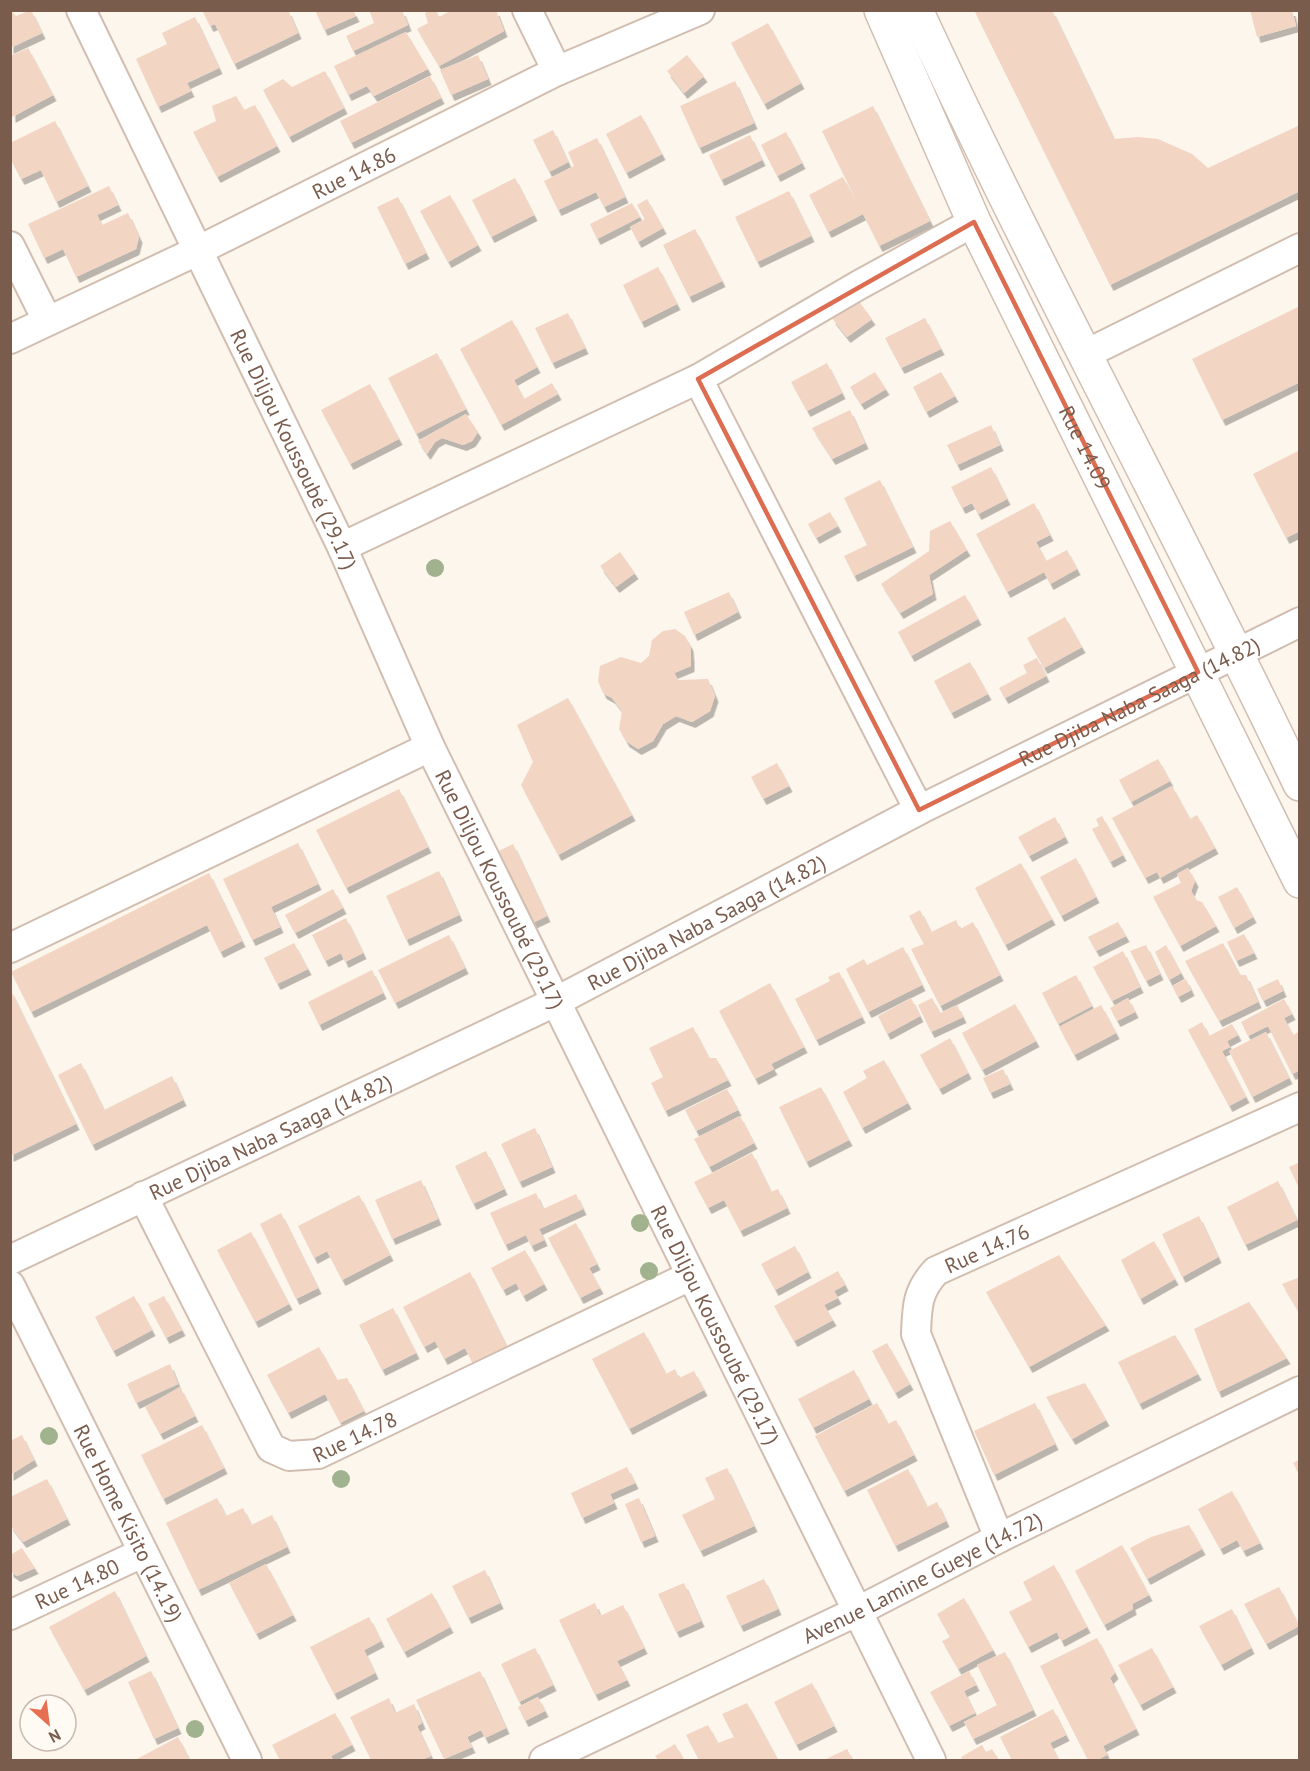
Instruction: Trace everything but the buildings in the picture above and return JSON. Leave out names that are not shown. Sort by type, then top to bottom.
[{"type":"street","points":[[527,10],[558,71]]},
{"type":"street","name":"Rue 14.86","points":[[10,339],[197,251],[558,71],[700,10]]},
{"type":"street","name":"Rue 14.09","points":[[881,10],[974,222],[1198,672],[1299,881]]},
{"type":"street","name":"Rue 14.09","points":[[916,10],[991,171],[1238,654],[1299,784]]},
{"type":"street","name":"Rue Diljou Koussoubé (29.17)","points":[[91,14],[197,251],[342,547],[430,747],[931,1761]]},
{"type":"street","points":[[342,547],[698,379],[859,285],[974,222]]},
{"type":"street","points":[[10,246],[47,320]]},
{"type":"street","points":[[1086,354],[1299,248]]},
{"type":"street","points":[[698,379],[919,810]]},
{"type":"street","name":"Rue Djiba Naba Saaga (14.82)","points":[[10,1260],[555,1002],[919,810],[1299,622]]},
{"type":"street","points":[[10,948],[430,747]]},
{"type":"street","name":"Rue 14.76","points":[[999,1538],[916,1334],[917,1305],[924,1284],[936,1271],[1299,1107]]},
{"type":"street","name":"Rue 14.78","points":[[143,1196],[270,1448],[290,1456],[318,1454],[690,1276]]},
{"type":"street","name":"Rue Home Kisito (14.19)","points":[[10,1285],[247,1761]]},
{"type":"street","name":"Avenue Lamine Gueye (14.72)","points":[[544,1761],[858,1611],[999,1538],[1299,1391]]},
{"type":"street","name":"Rue 14.80","points":[[10,1615],[142,1553]]},
{"type":"highlighted area","points":[[974,222],[1198,672],[919,810],[698,379]]}]
